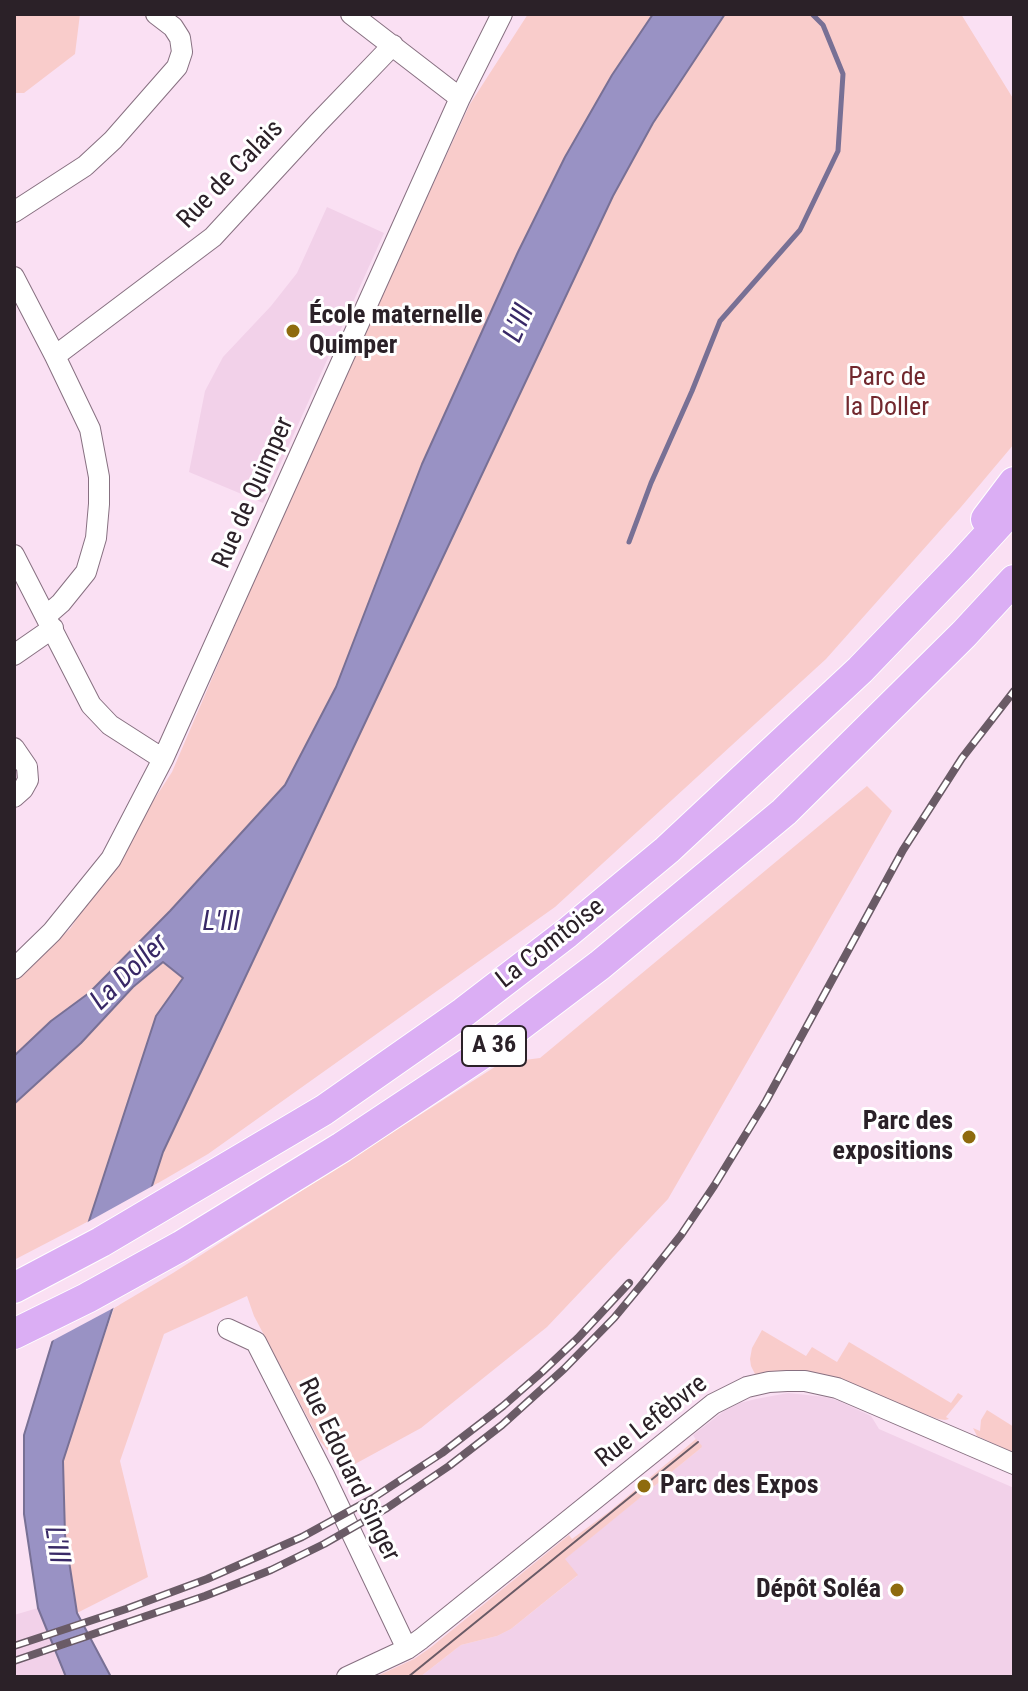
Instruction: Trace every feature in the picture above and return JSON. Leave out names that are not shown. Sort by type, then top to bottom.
[{"type":"highway","points":[[960,566],[992,510],[1014,482]]},
{"type":"highway","name":"La Comtoise","points":[[19,1285],[101,1242],[324,1110],[464,1012],[567,933],[667,850],[860,670],[1014,507]]},
{"type":"highway","name":"La Comtoise","points":[[14,1334],[181,1246],[342,1147],[485,1052],[600,965],[784,812],[964,634],[1014,580]]},
{"type":"street","points":[[14,212],[85,166],[113,140],[177,67],[182,52],[180,38],[173,27],[156,14]]},
{"type":"street","points":[[351,14],[460,98]]},
{"type":"street","name":"Rue de Quimper","points":[[14,969],[52,932],[111,859],[163,759],[460,98],[502,14]]},
{"type":"street","name":"Rue de Calais","points":[[55,356],[213,237],[393,45]]},
{"type":"street","points":[[14,277],[90,429],[99,477],[96,538],[86,572],[50,622],[14,655]]},
{"type":"street","points":[[14,555],[91,705],[110,725],[163,759]]},
{"type":"street","points":[[14,748],[27,767],[28,780],[14,797]]},
{"type":"street","name":"Rue Edouard Singer","points":[[228,1329],[256,1342],[407,1649]]},
{"type":"street","name":"Rue Lefèbvre","points":[[347,1677],[407,1649],[713,1404],[747,1387],[769,1382],[805,1381],[837,1388],[1014,1464]]},
{"type":"shaded area","name":"École maternelle Quimper","points":[[327,207],[384,233],[263,503],[189,472],[205,391],[223,357],[297,273]]},
{"type":"shaded area","points":[[788,1393],[839,1401],[871,1416],[879,1429],[1014,1488],[1014,1677],[420,1677],[461,1645],[497,1636],[511,1629],[577,1576],[564,1559],[701,1448],[693,1435],[724,1411],[740,1403]]},
{"type":"shaded area","points":[[38,1608],[66,1677],[14,1677],[14,1615]]},
{"type":"green space","points":[[14,14],[80,14],[75,54],[24,93],[14,93]]},
{"type":"green space","points":[[528,14],[653,14],[612,75],[565,157],[518,252],[422,464],[336,687],[285,785],[170,911],[89,993],[51,1021],[14,1056],[14,977],[70,929],[172,772],[296,482],[470,104]]},
{"type":"green space","name":"Parc de la Doller","points":[[725,14],[961,14],[1014,100],[1014,444],[826,659],[555,907],[208,1154],[153,1186],[163,1152],[613,196],[653,123]]},
{"type":"green space","points":[[867,786],[892,811],[668,1199],[547,1327],[421,1428],[344,1470],[320,1441],[254,1316],[247,1296],[164,1334],[120,1461],[148,1577],[77,1613],[65,1535],[63,1461],[114,1308],[501,1063],[540,1058]]},
{"type":"green space","points":[[164,962],[183,978],[156,1016],[89,1221],[14,1260],[14,1104],[81,1043],[133,987]]},
{"type":"green space","points":[[762,1330],[806,1356],[812,1347],[837,1362],[849,1342],[951,1403],[958,1393],[963,1396],[946,1417],[949,1419],[945,1420],[887,1400],[756,1376],[750,1359]]},
{"type":"green space","points":[[987,1410],[1014,1427],[1014,1453],[977,1436],[973,1428],[980,1431],[981,1420]]},
{"type":"green space","points":[[696,1439],[701,1448],[565,1559],[578,1575],[511,1629],[497,1636],[461,1645],[420,1677],[375,1677],[430,1648],[569,1535],[572,1539],[610,1511]]},
{"type":"water","name":"L'Ill","points":[[653,14],[725,14],[653,123],[613,196],[163,1152],[63,1461],[65,1535],[77,1613],[111,1677],[66,1677],[38,1608],[24,1514],[24,1435],[156,1016],[183,978],[163,962],[133,987],[81,1043],[14,1104],[14,1056],[51,1021],[89,993],[170,911],[285,785],[336,687],[422,464],[518,252],[565,157],[612,75]]},
{"type":"pier","points":[[158,1183],[119,1305],[48,1343],[84,1224]]},
{"type":"waterway","points":[[629,542],[720,321],[800,230],[838,151],[843,74],[823,25],[812,14]]},
{"type":"tram line","points":[[408,1677],[698,1442]]},
{"type":"railway","points":[[14,1661],[205,1596],[271,1570],[324,1544],[387,1508],[449,1466],[502,1425],[564,1369],[643,1283],[714,1186],[766,1101],[903,850],[962,758],[1014,691]]},
{"type":"railway","points":[[14,1646],[207,1579],[302,1537],[373,1498],[442,1453],[503,1406],[578,1338],[629,1283]]},
{"type":"place","name":"École maternelle Quimper","points":[[293,331]]},
{"type":"place","name":"Parc des expositions","points":[[969,1137]]},
{"type":"place","name":"Parc des Expos","points":[[644,1486]]},
{"type":"place","name":"Dépôt Soléa","points":[[897,1590]]},
{"type":"water label","name":"La Doller","points":[[130,973]]}]
